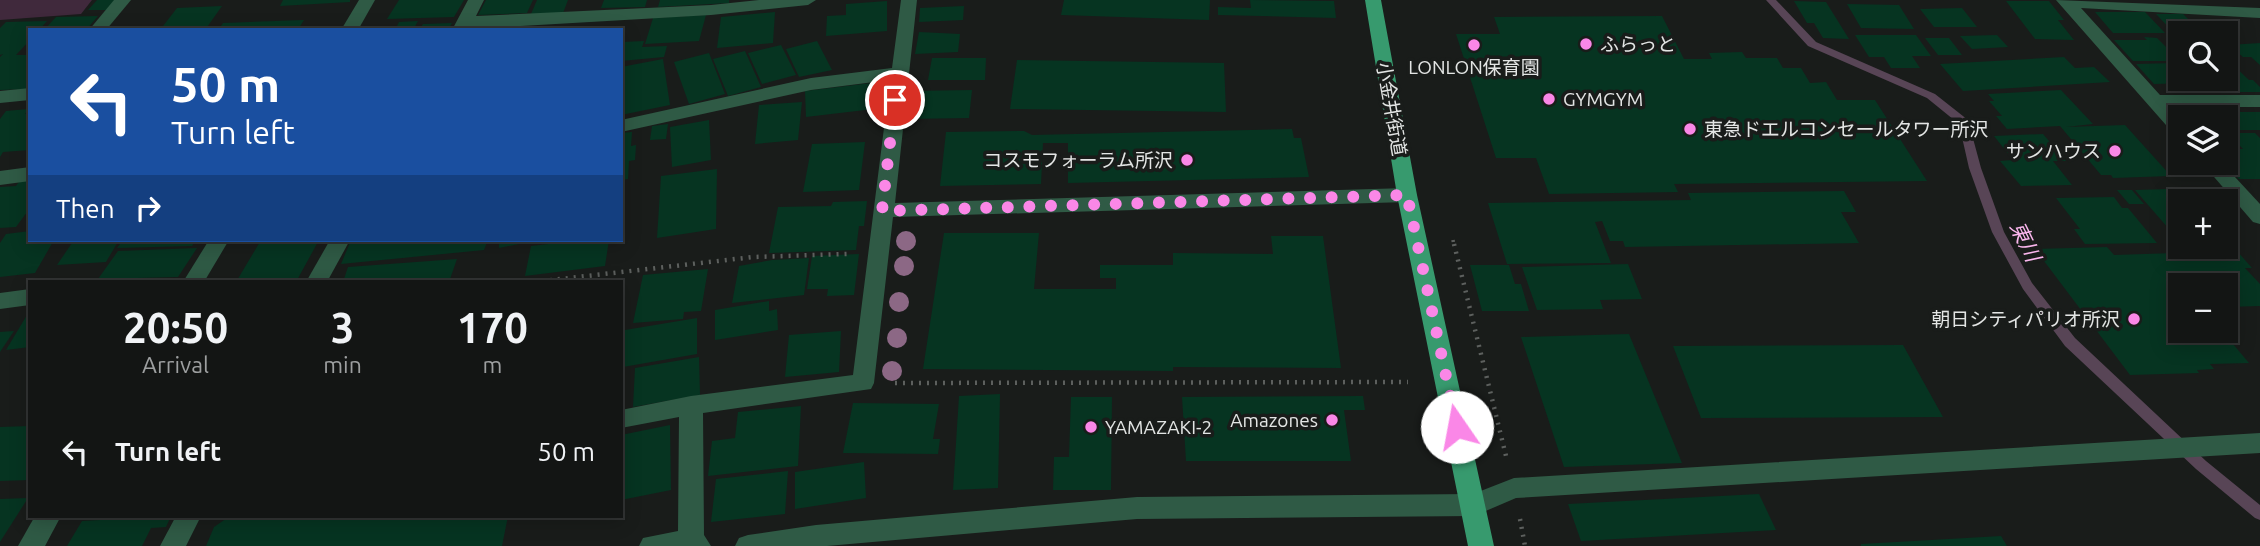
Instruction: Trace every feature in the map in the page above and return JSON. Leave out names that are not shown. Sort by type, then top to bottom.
[{"type":"main road","name":"小金井街道","points":[[1373,0],[1407,195],[1481,546]]},
{"type":"street","points":[[99,28],[123,0]]},
{"type":"street","points":[[350,28],[367,0]]},
{"type":"street","points":[[463,26],[476,0]]},
{"type":"street","points":[[463,26],[711,10],[808,0]]},
{"type":"street","points":[[623,419],[691,405],[863,383],[898,72],[909,0]]},
{"type":"street","points":[[2067,0],[2088,5],[2260,13]]},
{"type":"street","points":[[2067,0],[2168,116]]},
{"type":"street","points":[[623,127],[811,84],[898,72]]},
{"type":"street","points":[[0,97],[28,94]]},
{"type":"street","points":[[2155,101],[2260,101]]},
{"type":"street","points":[[0,178],[28,174]]},
{"type":"street","points":[[2222,175],[2260,217]]},
{"type":"street","points":[[882,211],[1407,195]]},
{"type":"street","points":[[195,280],[218,242]]},
{"type":"street","points":[[317,280],[339,242]]},
{"type":"street","points":[[0,301],[28,297]]},
{"type":"street","points":[[652,546],[694,543],[691,405]]},
{"type":"street","points":[[748,546],[816,536],[1137,508],[1474,505],[1514,488],[2260,443]]},
{"type":"street","points":[[31,546],[48,518]]},
{"type":"street","points":[[173,546],[188,518]]},
{"type":"path","points":[[1451,234],[1514,488],[1525,546]]},
{"type":"path","points":[[552,280],[753,257],[877,253]]},
{"type":"path","points":[[922,383],[1408,382]]},
{"type":"shaded area","points":[[0,0],[92,0],[81,14],[0,20]]},
{"type":"building","points":[[97,0],[116,0],[108,10],[88,10]]},
{"type":"building","points":[[283,0],[350,0],[350,2],[280,6]]},
{"type":"building","points":[[399,0],[464,0],[454,17],[387,19]]},
{"type":"building","points":[[486,0],[533,0],[527,13],[478,15]]},
{"type":"building","points":[[537,0],[568,0],[563,13],[531,14]]},
{"type":"building","points":[[604,0],[647,0],[645,7],[601,8]]},
{"type":"building","points":[[660,0],[729,0],[729,3],[658,7]]},
{"type":"building","points":[[1064,0],[1210,0],[1209,20],[1061,15]]},
{"type":"building","points":[[1250,0],[1334,1],[1336,18],[1218,15],[1218,7],[1251,8]]},
{"type":"building","points":[[887,1],[887,31],[826,36],[827,16],[846,15],[846,4]]},
{"type":"building","points":[[1794,1],[1826,2],[1849,39],[1823,38],[1814,23],[1807,23]]},
{"type":"building","points":[[2006,1],[2049,1],[2064,20],[2058,20],[2074,40],[2035,39]]},
{"type":"building","points":[[1847,4],[1899,5],[1914,29],[1861,28]]},
{"type":"building","points":[[222,6],[206,28],[162,28],[177,8]]},
{"type":"building","points":[[964,6],[963,20],[919,22],[920,8]]},
{"type":"building","points":[[1962,8],[1977,27],[1934,27],[1920,9]]},
{"type":"building","points":[[775,12],[773,43],[717,48],[721,17]]},
{"type":"building","points":[[2095,12],[2145,12],[2165,33],[2113,33]]},
{"type":"building","points":[[2156,14],[2183,14],[2190,21],[2168,21],[2168,27]]},
{"type":"building","points":[[706,15],[699,41],[645,44],[653,18]]},
{"type":"building","points":[[98,16],[88,28],[46,28],[56,17]]},
{"type":"building","name":"東急ドエルコンセールタワー所沢","points":[[1662,16],[1684,59],[1712,59],[1709,53],[1742,52],[1746,58],[1777,58],[1783,68],[1801,68],[1810,83],[1826,82],[1837,100],[1875,100],[1927,181],[1674,184],[1678,192],[1549,194],[1536,158],[1496,158],[1456,34],[1500,34],[1494,17]]},
{"type":"building","points":[[304,20],[299,28],[219,28],[223,23]]},
{"type":"building","points":[[47,21],[41,28],[28,28],[28,42],[16,55],[28,55],[28,89],[0,90],[0,57],[3,54],[0,55],[0,28],[6,22]]},
{"type":"building","points":[[418,21],[414,28],[396,28],[399,22]]},
{"type":"building","points":[[452,23],[449,28],[420,28],[423,24]]},
{"type":"building","points":[[919,32],[960,34],[958,52],[915,54]]},
{"type":"building","points":[[1855,35],[1916,35],[1931,56],[1912,56],[1920,68],[1891,68],[1884,57],[1869,57]]},
{"type":"building","points":[[1997,35],[2008,47],[1972,49],[1960,36]]},
{"type":"building","points":[[2144,37],[2157,38],[2168,49],[2168,61],[2133,61],[2114,40],[2147,40]]},
{"type":"building","points":[[1925,38],[1949,38],[1962,55],[1938,55]]},
{"type":"building","points":[[644,41],[642,47],[667,46],[664,57],[623,61],[623,42]]},
{"type":"building","points":[[817,41],[832,70],[799,77],[786,49]]},
{"type":"building","points":[[2260,43],[2260,65],[2251,57],[2243,57],[2238,53],[2238,44]]},
{"type":"building","points":[[781,45],[796,75],[762,84],[748,53]]},
{"type":"building","points":[[745,51],[761,87],[728,96],[713,59]]},
{"type":"building","points":[[709,53],[725,94],[689,104],[674,62]]},
{"type":"building","points":[[2064,57],[2075,68],[2094,67],[2110,82],[1963,91],[1940,64]]},
{"type":"building","points":[[932,58],[986,58],[985,80],[928,80]]},
{"type":"building","points":[[663,59],[670,105],[623,115],[623,67]]},
{"type":"building","points":[[1017,60],[1224,63],[1226,112],[1010,109]]},
{"type":"building","points":[[2168,63],[2168,84],[2154,84],[2136,64]]},
{"type":"building","points":[[2238,70],[2260,87],[2260,92],[2225,92],[2238,91]]},
{"type":"building","points":[[880,82],[882,108],[806,117],[805,91]]},
{"type":"building","points":[[972,90],[969,118],[906,119],[910,91]]},
{"type":"building","points":[[2061,90],[2093,124],[2066,127],[2125,125],[2171,176],[2113,178],[2111,175],[2101,175],[2060,126],[2007,129],[1996,116],[2002,116],[1989,101],[1994,101],[1988,94]]},
{"type":"building","points":[[802,102],[798,140],[755,144],[759,105]]},
{"type":"building","points":[[28,109],[25,114],[28,114],[28,150],[3,152],[0,157],[0,119],[6,111]]},
{"type":"building","points":[[2238,112],[2260,112],[2260,130],[2238,130]]},
{"type":"building","points":[[709,120],[711,160],[672,167],[670,127]]},
{"type":"building","points":[[668,124],[666,139],[650,140],[652,126]]},
{"type":"building","name":"コスモフォーラム所沢","points":[[1292,129],[1294,138],[1301,138],[1309,177],[1068,183],[1068,143],[1043,143],[1041,184],[940,186],[946,132],[1024,131],[1032,135]]},
{"type":"building","points":[[632,132],[631,146],[636,145],[635,160],[629,161],[628,179],[623,180],[623,133]]},
{"type":"building","points":[[2238,133],[2255,133],[2260,138],[2260,179],[2239,179],[2235,175],[2238,175],[2238,149],[2243,149],[2238,144]]},
{"type":"building","points":[[2043,134],[2066,161],[2053,161],[2072,185],[2021,186],[2000,161],[2013,160],[1994,136]]},
{"type":"building","points":[[865,142],[859,190],[803,192],[812,144]]},
{"type":"building","points":[[717,169],[716,229],[657,238],[661,176]]},
{"type":"building","points":[[28,178],[28,211],[16,227],[0,228],[0,187],[16,186],[21,179]]},
{"type":"building","points":[[2168,189],[2168,228],[2135,190]]},
{"type":"building","points":[[2117,190],[2132,190],[2144,204],[2129,204]]},
{"type":"building","points":[[1844,191],[1856,212],[1841,212],[1859,243],[1625,247],[1623,241],[1610,241],[1602,221],[1595,222],[1611,263],[1507,264],[1488,203],[1691,200],[1688,193]]},
{"type":"building","points":[[2114,197],[2122,208],[2128,208],[2157,243],[2085,244],[2074,229],[2080,229],[2056,198]]},
{"type":"building","points":[[867,201],[864,226],[859,226],[856,250],[769,253],[778,207],[831,206],[833,202]]},
{"type":"building","points":[[28,231],[28,242],[53,242],[35,273],[0,277],[0,243],[6,234]]},
{"type":"building","points":[[944,233],[1039,233],[1034,289],[1116,289],[1116,278],[1100,278],[1100,265],[1173,265],[1173,253],[1273,254],[1271,236],[1323,236],[1341,368],[1173,367],[1173,371],[923,369]]},
{"type":"building","points":[[73,242],[118,242],[106,262],[57,265]]},
{"type":"building","points":[[122,242],[195,242],[192,246],[117,248]]},
{"type":"building","points":[[260,242],[318,242],[297,280],[237,280]]},
{"type":"building","points":[[350,242],[487,242],[484,250],[341,264]]},
{"type":"building","points":[[499,242],[530,242],[499,248]]},
{"type":"building","points":[[565,242],[609,242],[605,266],[525,276],[531,246]]},
{"type":"building","name":"朝日シティパリオ所沢","points":[[2107,247],[2114,255],[2168,253],[2168,259],[2238,259],[2238,252],[2252,268],[2245,268],[2260,284],[2260,306],[2238,307],[2238,273],[2168,273],[2168,343],[2232,343],[2249,363],[2210,364],[2214,369],[2197,370],[2199,373],[2130,375],[2035,249]]},
{"type":"building","points":[[197,248],[178,277],[98,279],[118,251]]},
{"type":"building","points":[[859,254],[854,295],[827,296],[828,289],[807,289],[812,256]]},
{"type":"building","points":[[809,258],[804,295],[732,303],[739,266],[772,260]]},
{"type":"building","points":[[457,259],[450,280],[344,280],[348,267]]},
{"type":"building","points":[[1628,264],[1642,299],[1600,300],[1603,309],[1537,310],[1522,267]]},
{"type":"building","points":[[1470,265],[1509,265],[1515,284],[1521,284],[1529,311],[1482,311]]},
{"type":"building","points":[[708,269],[701,311],[684,312],[683,319],[633,323],[643,275]]},
{"type":"building","points":[[769,301],[769,311],[777,309],[778,330],[715,340],[715,310]]},
{"type":"building","points":[[28,313],[28,347],[6,350]]},
{"type":"building","points":[[697,318],[697,354],[623,367],[625,330]]},
{"type":"building","points":[[14,331],[0,352],[0,332]]},
{"type":"building","points":[[841,331],[839,372],[785,377],[789,335]]},
{"type":"building","points":[[1629,334],[1682,463],[1564,467],[1521,337]]},
{"type":"building","points":[[1903,345],[1943,417],[1701,418],[1673,346]]},
{"type":"building","points":[[699,357],[700,395],[633,407],[635,368]]},
{"type":"building","points":[[1000,394],[998,488],[953,490],[959,396]]},
{"type":"building","points":[[1363,396],[1365,410],[1344,410],[1351,461],[1186,461],[1182,397]]},
{"type":"building","name":"YAMAZAKI-2","points":[[1071,397],[1112,397],[1111,490],[1053,490],[1054,457],[1069,457]]},
{"type":"building","points":[[853,403],[939,404],[933,439],[940,439],[938,454],[843,453]]},
{"type":"building","points":[[801,406],[798,466],[708,476],[712,441],[735,438],[738,412]]},
{"type":"building","points":[[670,425],[671,490],[623,500],[623,435]]},
{"type":"building","points":[[28,426],[28,480],[0,481],[0,427]]},
{"type":"building","points":[[864,462],[866,498],[795,509],[795,472]]},
{"type":"building","points":[[788,471],[785,514],[711,522],[716,479]]},
{"type":"building","points":[[1759,494],[1776,530],[1581,541],[1568,504]]},
{"type":"building","points":[[28,498],[0,542],[0,499]]},
{"type":"building","points":[[170,518],[166,527],[151,528],[142,546],[67,546],[82,521]]},
{"type":"building","points":[[227,518],[508,518],[502,546],[206,546],[214,527]]},
{"type":"building","points":[[2001,536],[2007,546],[1861,546],[1861,544]]},
{"type":"waterway","name":"東川","points":[[1771,0],[1812,44],[1931,96],[1964,122],[1975,168],[1998,232],[2027,286],[2070,342],[2201,465],[2260,514]]},
{"type":"place","name":"ふらっと","points":[[1586,44]]},
{"type":"place","name":"LONLON保育園","points":[[1474,45]]},
{"type":"place","name":"GYMGYM","points":[[1549,99]]},
{"type":"place","name":"東急ドエルコンセールタワー所沢","points":[[1690,129]]},
{"type":"place","name":"サンハウス","points":[[2115,151]]},
{"type":"place","name":"コスモフォーラム所沢","points":[[1187,160]]},
{"type":"place","name":"朝日シティパリオ所沢","points":[[2134,319]]},
{"type":"place","name":"Amazones","points":[[1332,420]]},
{"type":"place","name":"YAMAZAKI-2","points":[[1091,427]]},
{"type":"route","points":[[895,100],[882,211],[1407,195],[1457,427]]}]
